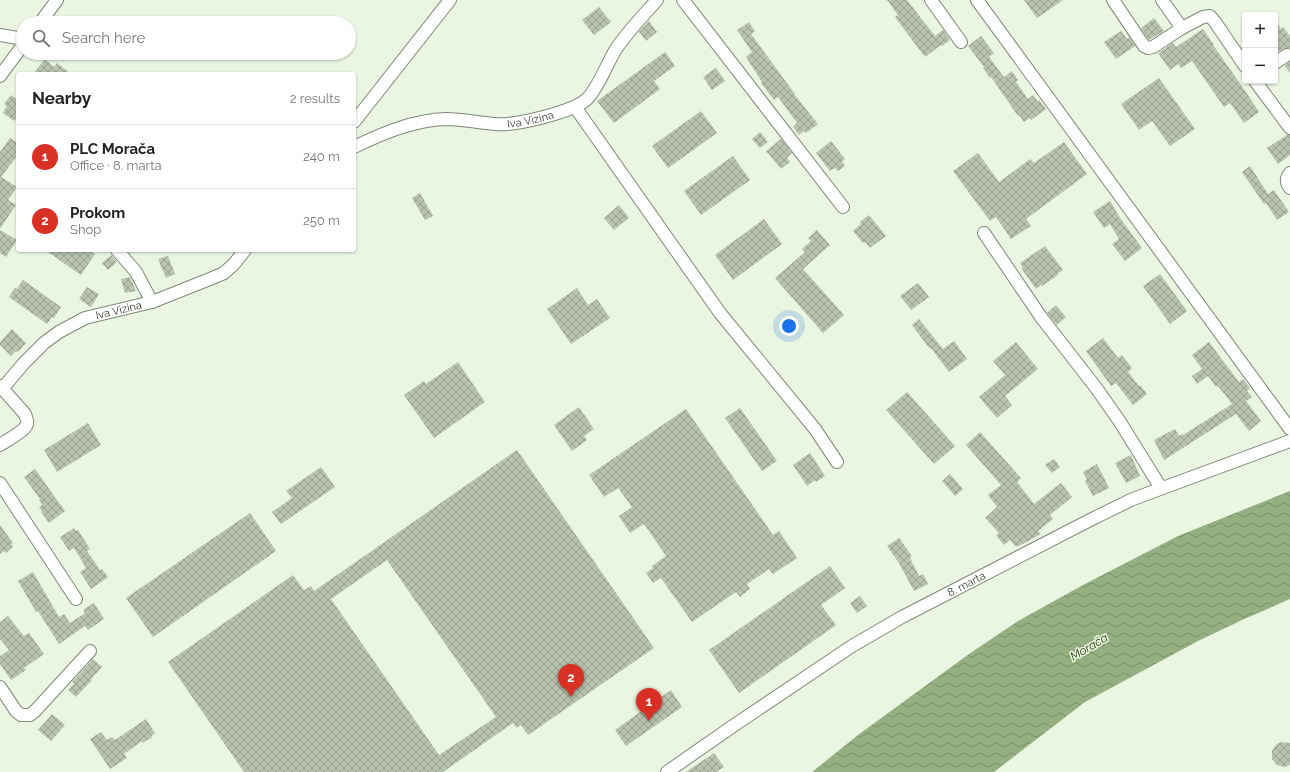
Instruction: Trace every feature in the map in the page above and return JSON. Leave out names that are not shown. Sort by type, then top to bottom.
[{"type":"street","points":[[45,16],[57,0]]},
{"type":"street","points":[[356,119],[450,0]]},
{"type":"street","name":"Iva Vizina","points":[[356,146],[392,131],[424,122],[447,119],[508,124],[520,123],[575,107],[587,99],[617,48],[657,0]]},
{"type":"street","points":[[683,0],[843,207]]},
{"type":"street","points":[[931,0],[962,42]]},
{"type":"street","points":[[977,0],[1290,429]]},
{"type":"street","points":[[1113,0],[1144,46],[1148,48],[1153,47],[1182,28],[1203,17],[1210,16],[1242,62]]},
{"type":"street","points":[[1162,0],[1182,28]]},
{"type":"street","points":[[0,35],[16,38]]},
{"type":"street","points":[[0,76],[16,54]]},
{"type":"street","points":[[1278,62],[1287,54]]},
{"type":"street","points":[[1257,84],[1290,128]]},
{"type":"street","points":[[575,107],[720,313],[815,429],[836,462]]},
{"type":"street","points":[[1290,173],[1287,178],[1290,188]]},
{"type":"street","points":[[984,233],[1041,317],[1097,389],[1120,422],[1161,488]]},
{"type":"street","points":[[119,252],[136,272],[152,302]]},
{"type":"street","name":"Iva Vizina","points":[[0,445],[24,428],[27,424],[25,414],[1,387],[44,343],[59,332],[85,318],[152,302],[224,273],[234,264],[243,252]]},
{"type":"street","name":"8. marta","points":[[667,772],[820,667],[852,646],[884,628],[1133,499],[1290,441]]},
{"type":"street","points":[[0,483],[76,599]]},
{"type":"street","points":[[0,687],[16,711],[21,715],[30,715],[35,712],[90,651]]},
{"type":"water","name":"Morača","points":[[1290,491],[1290,599],[1198,641],[1085,702],[994,772],[812,772],[858,735],[969,654],[1018,621],[1083,585],[1178,536]]},
{"type":"building","points":[[887,0],[907,0],[935,36],[943,30],[950,40],[925,57],[895,17],[898,15]]},
{"type":"building","points":[[1024,0],[1063,0],[1037,18]]},
{"type":"building","points":[[599,7],[611,22],[594,35],[582,20]]},
{"type":"building","points":[[1154,18],[1164,31],[1149,40],[1141,28]]},
{"type":"building","points":[[649,21],[657,32],[646,41],[639,32]]},
{"type":"building","points":[[749,22],[755,31],[751,34],[794,94],[818,124],[806,133],[804,131],[799,135],[793,127],[797,123],[778,97],[774,100],[761,83],[762,82],[746,57],[752,52],[737,30]]},
{"type":"building","points":[[1278,24],[1281,29],[1283,27],[1290,36],[1290,48],[1278,52]]},
{"type":"building","points":[[1203,29],[1259,112],[1244,123],[1230,103],[1224,107],[1192,61],[1181,68],[1178,64],[1170,70],[1158,53],[1173,43],[1176,47]]},
{"type":"building","points":[[1121,31],[1127,39],[1129,37],[1135,46],[1116,59],[1104,42]]},
{"type":"building","points":[[981,36],[994,53],[989,57],[1004,77],[1012,71],[1018,80],[1016,82],[1028,99],[1033,95],[1046,109],[1031,120],[1030,118],[1024,122],[1019,115],[1018,116],[968,46]]},
{"type":"building","points":[[665,52],[675,66],[654,81],[660,89],[614,123],[597,101]]},
{"type":"building","points":[[44,60],[46,60],[54,67],[57,63],[68,72],[35,72]]},
{"type":"building","points":[[1290,62],[1290,73],[1285,66]]},
{"type":"building","points":[[716,68],[725,81],[712,90],[703,77]]},
{"type":"building","points":[[1159,78],[1195,129],[1170,146],[1152,121],[1139,130],[1121,104]]},
{"type":"building","points":[[11,95],[16,99],[16,118],[14,121],[3,113],[7,106],[4,104]]},
{"type":"building","points":[[701,111],[717,133],[668,168],[652,146]]},
{"type":"building","points":[[760,132],[768,142],[760,148],[752,139]]},
{"type":"building","points":[[1287,135],[1290,135],[1290,155],[1278,164],[1267,148]]},
{"type":"building","points":[[10,138],[16,142],[16,158],[1,177],[16,186],[8,200],[16,205],[0,229],[0,152]]},
{"type":"building","points":[[781,139],[792,153],[787,158],[790,162],[781,169],[766,151]]},
{"type":"building","points":[[831,141],[845,159],[842,162],[845,166],[838,171],[835,168],[830,171],[816,153]]},
{"type":"building","points":[[1064,142],[1087,174],[1026,219],[1031,226],[1011,239],[996,217],[990,221],[953,171],[978,153],[999,182],[1030,159],[1034,163]]},
{"type":"building","points":[[733,156],[750,180],[701,215],[684,191]]},
{"type":"building","points":[[1250,166],[1268,194],[1274,190],[1289,212],[1277,220],[1242,172]]},
{"type":"building","points":[[420,193],[433,216],[425,220],[412,198]]},
{"type":"building","points":[[1110,201],[1120,218],[1142,248],[1125,261],[1112,244],[1119,239],[1110,224],[1104,228],[1093,212]]},
{"type":"building","points":[[619,205],[629,218],[614,230],[604,218]]},
{"type":"building","points":[[869,215],[886,236],[870,248],[865,242],[863,243],[853,231],[861,224],[860,222]]},
{"type":"building","points":[[764,219],[782,244],[733,280],[715,255]]},
{"type":"building","points":[[0,230],[16,239],[16,242],[6,257],[0,253]]},
{"type":"building","points":[[817,230],[830,245],[803,269],[844,315],[823,333],[775,278],[805,252],[802,249],[811,241],[808,238]]},
{"type":"building","points":[[1045,246],[1063,270],[1057,274],[1058,275],[1036,289],[1021,268],[1023,267],[1020,263]]},
{"type":"building","points":[[48,252],[92,252],[95,254],[81,275]]},
{"type":"building","points":[[111,255],[117,262],[108,270],[102,263]]},
{"type":"building","points":[[168,256],[175,274],[166,278],[158,259]]},
{"type":"building","points":[[1160,274],[1187,311],[1170,324],[1143,286]]},
{"type":"building","points":[[130,277],[136,291],[125,293],[121,279]]},
{"type":"building","points":[[23,280],[61,307],[54,318],[52,317],[47,324],[9,297]]},
{"type":"building","points":[[918,283],[929,297],[911,310],[900,296]]},
{"type":"building","points":[[87,287],[99,294],[91,307],[79,299]]},
{"type":"building","points":[[577,288],[588,305],[597,299],[610,318],[571,344],[547,309]]},
{"type":"building","points":[[1056,305],[1066,317],[1057,325],[1047,313]]},
{"type":"building","points":[[919,319],[943,349],[954,341],[967,359],[949,372],[912,325]]},
{"type":"building","points":[[12,329],[26,343],[18,352],[16,351],[11,356],[0,345],[0,342]]},
{"type":"building","points":[[1103,338],[1118,358],[1122,355],[1132,368],[1128,372],[1147,394],[1133,405],[1116,383],[1111,386],[1086,351]]},
{"type":"building","points":[[1016,342],[1038,369],[1005,396],[1012,405],[997,418],[979,397],[1005,375],[993,361]]},
{"type":"building","points":[[1209,342],[1239,382],[1243,379],[1250,388],[1247,391],[1252,397],[1246,401],[1261,421],[1249,431],[1236,414],[1164,460],[1154,440],[1175,429],[1179,436],[1183,435],[1232,404],[1208,376],[1197,384],[1192,376],[1202,369],[1192,355]]},
{"type":"building","points":[[458,362],[485,402],[434,438],[404,395],[424,381],[426,384]]},
{"type":"building","points":[[907,392],[955,446],[934,464],[886,410]]},
{"type":"building","points":[[579,407],[594,429],[584,436],[587,440],[572,451],[554,425]]},
{"type":"building","points":[[740,408],[777,461],[762,471],[725,418]]},
{"type":"building","points":[[686,409],[773,535],[779,531],[797,558],[773,574],[769,569],[747,584],[750,589],[740,597],[736,592],[692,622],[661,578],[653,583],[646,573],[653,568],[652,566],[666,556],[644,524],[630,533],[619,516],[632,507],[618,488],[604,497],[589,475]]},
{"type":"building","points":[[88,423],[101,445],[57,472],[44,450]]},
{"type":"building","points":[[980,432],[1021,478],[1017,482],[1034,504],[1061,483],[1072,497],[1050,515],[1053,519],[1038,531],[1041,534],[1019,546],[1015,546],[1010,540],[1004,545],[996,535],[999,533],[985,518],[997,507],[988,495],[1001,485],[966,445]]},
{"type":"building","points":[[517,450],[654,648],[528,735],[521,725],[517,728],[513,723],[443,772],[244,772],[168,662],[293,575],[304,590],[311,586],[314,591]],"holes":[[[387,560],[496,717],[439,755],[331,599]]]},
{"type":"building","points":[[810,453],[825,476],[816,482],[815,480],[807,486],[793,465]]},
{"type":"building","points":[[1131,455],[1140,476],[1126,483],[1115,463]]},
{"type":"building","points":[[1054,459],[1060,467],[1052,473],[1045,465]]},
{"type":"building","points":[[1097,464],[1109,488],[1093,496],[1085,481],[1087,480],[1083,472]]},
{"type":"building","points":[[321,467],[335,487],[281,524],[272,512],[292,498],[286,491]]},
{"type":"building","points":[[35,469],[65,511],[49,523],[39,507],[42,505],[39,500],[40,499],[24,477]]},
{"type":"building","points":[[950,474],[963,489],[955,496],[942,481]]},
{"type":"building","points":[[250,513],[276,551],[153,637],[126,598]]},
{"type":"building","points":[[0,525],[13,543],[11,544],[13,547],[6,553],[4,551],[0,554]]},
{"type":"building","points":[[74,528],[76,531],[78,530],[90,549],[87,551],[100,570],[102,569],[108,577],[91,589],[80,572],[86,568],[74,548],[69,551],[60,537]]},
{"type":"building","points":[[899,538],[912,556],[910,558],[919,576],[923,574],[928,584],[914,591],[899,563],[887,546]]},
{"type":"building","points":[[830,566],[845,588],[821,605],[836,625],[739,693],[709,650]]},
{"type":"building","points":[[33,572],[59,617],[64,614],[70,623],[85,613],[83,610],[94,603],[104,619],[88,630],[85,626],[59,644],[38,611],[36,612],[18,581]]},
{"type":"building","points":[[860,596],[867,606],[857,613],[850,603]]},
{"type":"building","points":[[8,616],[24,636],[29,633],[44,654],[24,668],[26,670],[11,680],[0,664],[0,656],[9,650],[0,639],[0,622]]},
{"type":"building","points":[[93,659],[102,667],[76,697],[68,690],[74,684],[72,682]]},
{"type":"building","points":[[671,690],[682,707],[626,746],[615,730]]},
{"type":"building","points":[[52,714],[65,725],[51,741],[38,730]]},
{"type":"building","points":[[146,719],[155,733],[151,736],[152,737],[143,743],[142,741],[124,754],[127,758],[110,769],[90,739],[101,732],[107,740],[112,737],[115,740]]},
{"type":"building","points":[[1281,742],[1290,743],[1290,765],[1285,767],[1277,765],[1272,759],[1272,750]]},
{"type":"building","points":[[714,753],[724,767],[716,772],[686,772]]},
{"type":"place","name":"Prokom","points":[[571,697]]},
{"type":"place","name":"PLC Morača","points":[[649,721]]}]
